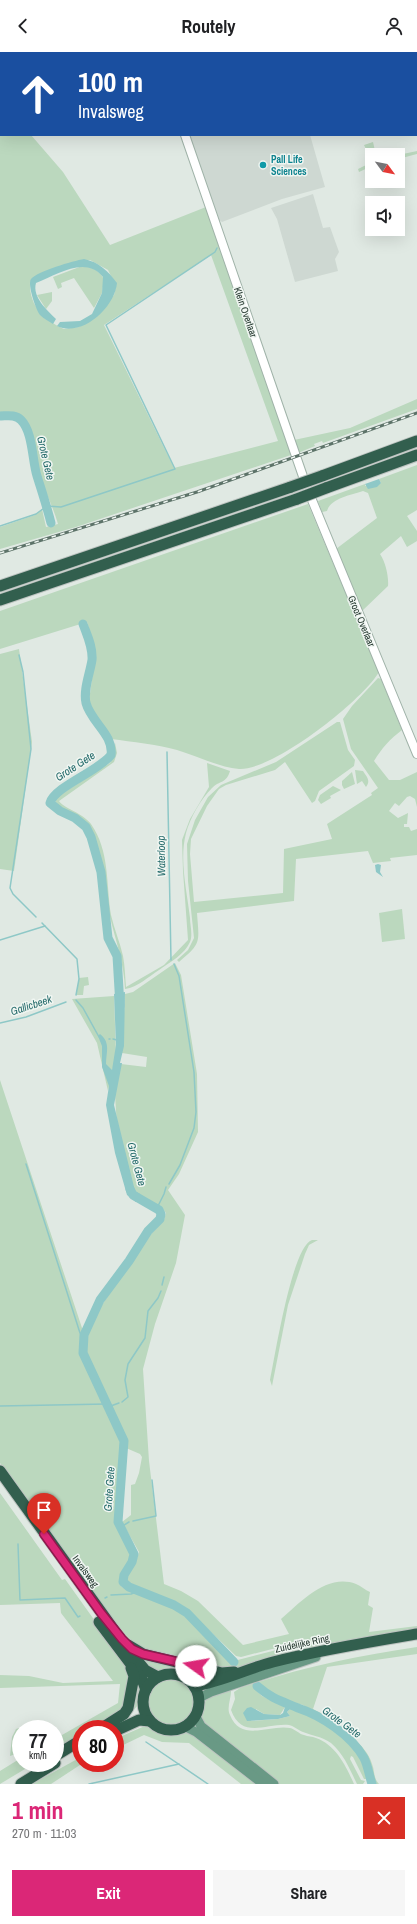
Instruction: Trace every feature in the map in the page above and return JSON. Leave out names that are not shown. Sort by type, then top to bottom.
[{"type":"highway","points":[[0,586],[291,487],[417,441]]},
{"type":"highway","points":[[0,600],[297,499],[417,455]]},
{"type":"highway","name":"Invalsweg","points":[[0,1471],[145,1670],[158,1677]]},
{"type":"highway","name":"Invalsweg","points":[[0,1483],[142,1679],[146,1690]]},
{"type":"highway","name":"Zuidelijke Ring","points":[[194,1686],[205,1684],[243,1670],[316,1652],[417,1634]]},
{"type":"highway","points":[[122,1639],[132,1649],[143,1654],[222,1673],[243,1670]]},
{"type":"highway","points":[[115,1720],[124,1714],[128,1708],[134,1676],[129,1663]]},
{"type":"highway","points":[[165,1675],[177,1675],[186,1678],[194,1686],[198,1698],[195,1715],[184,1726],[168,1730],[159,1727],[150,1720],[143,1704],[146,1690],[151,1682],[158,1677],[165,1675]]},
{"type":"highway","points":[[118,1720],[143,1704]]},
{"type":"highway","points":[[124,1727],[139,1720],[150,1720]]},
{"type":"highway","points":[[10,1784],[29,1772]]},
{"type":"highway","points":[[20,1784],[40,1772]]},
{"type":"main road","name":"Klein Overlaar","points":[[185,136],[307,488]]},
{"type":"main road","name":"Groot Overlaar","points":[[307,488],[417,754]]},
{"type":"main road","name":"Zuidelijke Ring","points":[[198,1698],[211,1692],[308,1659],[417,1639]]},
{"type":"main road","points":[[195,1715],[201,1726],[274,1784]]},
{"type":"main road","points":[[184,1726],[196,1732],[263,1784]]},
{"type":"shaded area","points":[[189,136],[310,136],[325,187],[282,199],[222,222],[219,220]]},
{"type":"shaded area","points":[[313,194],[323,228],[330,227],[339,252],[335,259],[338,271],[295,282],[277,219],[271,208]]},
{"type":"green space","points":[[0,136],[32,136],[63,172],[110,245],[206,207],[291,455],[76,527],[0,549],[0,527],[35,515],[42,509],[46,527],[58,524],[38,472],[29,430],[20,417],[8,412],[0,413]],"holes":[[[211,255],[278,441],[174,468],[104,325]],[[90,260],[108,270],[116,286],[114,295],[79,327],[64,329],[50,321],[39,311],[32,298],[30,282],[43,273],[58,267],[74,262]]]},
{"type":"green space","points":[[373,142],[374,148],[365,148],[364,145]]},
{"type":"green space","points":[[417,151],[417,154],[405,157],[405,154]]},
{"type":"green space","points":[[365,166],[365,169],[359,172],[358,169]]},
{"type":"green space","points":[[82,266],[96,270],[101,274],[104,280],[102,293],[94,308],[74,278],[61,283],[62,287],[58,289],[53,277]]},
{"type":"green space","points":[[52,292],[52,301],[46,309],[37,295]]},
{"type":"green space","points":[[417,399],[417,409],[323,443],[322,441],[314,444],[315,446],[298,453],[294,440],[350,428]]},
{"type":"green space","points":[[417,465],[417,510],[407,516],[417,531],[417,541],[407,547],[401,536],[380,554],[386,569],[388,586],[362,611],[336,549],[377,518],[368,493],[363,491],[337,500],[329,507],[327,511],[322,512],[318,501],[365,484],[365,486],[381,483],[379,479]]},
{"type":"green space","points":[[308,504],[379,672],[355,700],[336,716],[294,747],[273,759],[254,767],[239,769],[215,764],[185,752],[169,748],[111,739],[92,710],[89,701],[95,657],[94,645],[87,622],[0,649],[0,611]]},
{"type":"green space","points":[[19,649],[32,742],[14,871],[0,869],[0,654]]},
{"type":"green space","points":[[378,678],[381,679],[402,730],[386,744],[374,761],[389,780],[400,780],[417,772],[417,807],[415,799],[410,796],[407,797],[399,806],[395,803],[389,811],[398,818],[408,813],[407,824],[404,824],[404,827],[409,827],[411,831],[417,829],[417,855],[390,858],[391,861],[373,863],[368,851],[296,859],[294,901],[197,913],[197,941],[192,950],[179,962],[177,960],[188,950],[194,938],[188,881],[187,844],[195,820],[208,797],[221,785],[276,762],[337,722],[340,722],[348,750],[355,760],[354,766],[319,791],[315,801],[312,803],[285,762],[275,770],[226,785],[219,789],[207,806],[191,839],[190,854],[194,902],[283,893],[284,849],[332,839],[327,824],[372,795],[371,793],[378,788],[351,749],[343,719],[352,706]]},
{"type":"green space","points":[[115,743],[117,753],[114,762],[59,801],[61,804],[91,824],[101,845],[106,868],[111,915],[123,956],[126,987],[164,965],[188,940],[183,871],[182,840],[190,819],[209,787],[207,763],[230,771],[227,778],[212,788],[200,803],[193,815],[186,833],[183,865],[190,918],[190,942],[181,954],[172,961],[139,984],[125,989],[121,961],[110,917],[101,863],[91,831],[83,822],[60,807],[55,800],[60,795],[110,763],[114,756]]},
{"type":"green space","points":[[355,770],[363,771],[366,775],[368,781],[366,787],[362,781],[357,784]]},
{"type":"green space","points":[[352,772],[355,784],[344,789],[342,781]]},
{"type":"green space","points":[[333,786],[341,790],[330,796],[331,798],[321,804],[318,800],[320,795]]},
{"type":"green space","points":[[402,909],[405,939],[382,942],[379,913]]},
{"type":"green space","points":[[175,963],[181,975],[197,1074],[198,1132],[179,1174],[168,1190],[185,1215],[176,1263],[155,1324],[143,1369],[149,1461],[164,1584],[181,1591],[198,1601],[243,1645],[289,1634],[281,1619],[315,1591],[335,1582],[356,1584],[370,1592],[368,1605],[373,1608],[369,1632],[417,1626],[417,1630],[284,1654],[225,1671],[152,1653],[129,1643],[0,1463],[0,1080],[83,1331],[81,1354],[121,1441],[116,1504],[116,1524],[131,1552],[119,1583],[122,1587],[174,1608],[187,1617],[230,1662],[296,1645],[295,1643],[241,1657],[236,1656],[186,1608],[176,1602],[129,1583],[126,1580],[139,1552],[122,1522],[131,1515],[131,1485],[135,1484],[142,1457],[140,1454],[126,1448],[127,1440],[88,1357],[85,1344],[94,1318],[102,1305],[140,1246],[164,1220],[166,1213],[163,1209],[134,1193],[117,1127],[115,1095],[121,1064],[146,1067],[147,1057],[122,1053],[125,994],[133,992]]},
{"type":"green space","points":[[88,977],[89,985],[84,986],[83,995],[76,995],[79,978]]},
{"type":"green space","points":[[114,996],[116,1053],[108,1091],[97,1043],[72,999]]},
{"type":"green space","points":[[312,1240],[318,1240],[309,1245],[288,1305],[272,1386],[270,1380],[280,1327],[291,1281],[305,1247]]},
{"type":"green space","points":[[0,1493],[62,1580],[65,1579],[130,1670],[126,1705],[120,1713],[108,1720],[88,1720],[118,1703],[120,1684],[0,1688],[0,1675],[29,1676],[63,1683],[113,1681],[61,1613],[60,1603],[0,1605]]},
{"type":"green space","points":[[417,1647],[417,1654],[327,1667],[313,1709],[326,1716],[314,1712],[303,1705],[277,1698],[265,1691],[261,1684],[254,1688],[262,1696],[285,1707],[280,1715],[264,1714],[256,1709],[251,1721],[278,1719],[290,1716],[287,1712],[291,1708],[327,1725],[339,1734],[358,1755],[364,1767],[367,1779],[364,1779],[353,1757],[351,1756],[350,1759],[361,1780],[365,1781],[363,1784],[357,1784],[343,1757],[331,1743],[289,1725],[256,1728],[241,1725],[231,1710],[235,1699],[234,1692],[240,1688],[284,1674],[328,1663]]},
{"type":"green space","points":[[142,1656],[226,1675],[194,1681],[179,1672],[168,1671],[160,1673],[148,1669]]},
{"type":"green space","points":[[136,1677],[141,1692],[141,1697],[138,1705],[129,1713]]},
{"type":"green space","points":[[166,1679],[176,1679],[184,1683],[190,1689],[194,1697],[194,1707],[190,1715],[184,1721],[176,1725],[166,1725],[158,1721],[152,1715],[148,1707],[148,1697],[152,1689],[158,1683]]},
{"type":"green space","points":[[231,1688],[229,1712],[235,1723],[241,1728],[257,1730],[282,1727],[290,1728],[307,1736],[323,1741],[340,1757],[354,1784],[279,1784],[204,1724],[201,1716],[206,1699]]},
{"type":"green space","points":[[147,1725],[166,1734],[188,1731],[258,1784],[241,1784],[189,1743],[162,1742],[144,1735],[124,1745],[124,1735]]},
{"type":"green space","points":[[72,1729],[72,1741],[64,1746],[64,1734]]},
{"type":"green space","points":[[12,1737],[12,1755],[10,1756]]},
{"type":"green space","points":[[354,1738],[369,1756],[379,1784],[375,1784],[368,1759]]},
{"type":"green space","points":[[72,1762],[72,1770],[51,1784],[32,1784],[54,1772],[64,1772],[64,1766]]},
{"type":"green space","points":[[12,1764],[12,1772],[20,1772],[0,1784],[0,1771]]},
{"type":"water","points":[[84,259],[99,265],[110,275],[117,283],[115,292],[104,310],[96,318],[86,324],[77,328],[67,329],[57,326],[60,322],[80,321],[92,314],[102,293],[103,277],[96,271],[79,267],[62,272],[36,283],[35,288],[38,298],[56,319],[53,324],[38,312],[31,291],[31,279],[48,270]]},
{"type":"water","points":[[379,479],[381,483],[377,487],[368,489],[365,484]]},
{"type":"water","points":[[375,865],[381,865],[380,872],[383,877],[376,872]]},
{"type":"water","points":[[125,992],[124,1046],[114,1105],[135,1191],[140,1194],[136,1202],[127,1195],[115,1153],[106,1105],[109,1086],[102,1067],[102,1046],[98,1036],[100,1034],[106,1041],[106,1064],[112,1070],[116,1045],[114,994]]},
{"type":"water","points":[[251,1707],[264,1714],[280,1715],[283,1713],[285,1707],[291,1708],[287,1712],[290,1716],[278,1719],[247,1721],[243,1713],[247,1708]]},
{"type":"waterway","points":[[0,526],[36,514],[47,506],[61,507],[175,469],[106,325],[215,252],[217,248]]},
{"type":"waterway","name":"Grote Gete","points":[[0,416],[19,418],[25,425],[30,439],[35,469],[51,523]]},
{"type":"waterway","name":"Grote Gete","points":[[83,624],[92,650],[92,660],[86,687],[86,703],[92,716],[109,741],[111,755],[97,767],[60,791],[53,797],[50,803],[60,811],[75,818],[86,827],[91,837],[101,872],[108,938],[117,956],[120,1006]]},
{"type":"waterway","points":[[19,655],[23,672],[31,749],[10,888],[13,894],[36,917]]},
{"type":"waterway","name":"Waterloop","points":[[167,752],[171,960]]},
{"type":"waterway","points":[[42,923],[77,959],[79,979],[76,995]]},
{"type":"waterway","points":[[0,940],[45,926]]},
{"type":"waterway","points":[[169,1184],[180,1165],[194,1128],[196,1112],[194,1072],[179,976],[174,964]]},
{"type":"waterway","name":"Gallicbeek","points":[[76,1000],[83,1008],[99,1037]]},
{"type":"waterway","name":"Gallicbeek","points":[[0,1023],[26,1017],[66,1002]]},
{"type":"waterway","name":"Grote Gete","points":[[113,1039],[117,1040]]},
{"type":"waterway","points":[[26,1164],[80,1333],[84,1335]]},
{"type":"waterway","points":[[157,1208],[166,1187]]},
{"type":"waterway","name":"Grote Gete","points":[[130,1189],[133,1195],[159,1210],[161,1214],[160,1219],[148,1231],[129,1261],[100,1300],[84,1335],[83,1353],[124,1441],[118,1522],[134,1554],[132,1562],[124,1575],[123,1582],[129,1587],[174,1605],[187,1613],[234,1662]]},
{"type":"waterway","points":[[162,1285],[164,1277]]},
{"type":"waterway","points":[[122,1402],[128,1397],[125,1380],[128,1364],[145,1338],[148,1311],[158,1298],[161,1291]]},
{"type":"waterway","points":[[108,1407],[119,1403]]},
{"type":"waterway","points":[[0,1406],[107,1404]]},
{"type":"waterway","points":[[133,1521],[156,1516],[152,1480]]},
{"type":"waterway","points":[[121,1527],[129,1522]]},
{"type":"waterway","points":[[18,1544],[20,1600],[65,1598],[78,1617],[80,1616]]},
{"type":"waterway","points":[[111,1595],[131,1594],[139,1591]]},
{"type":"waterway","name":"Grote Gete","points":[[257,1686],[267,1694],[317,1716],[344,1734],[364,1758],[372,1784]]},
{"type":"waterway","points":[[146,1742],[208,1784]]},
{"type":"waterway","points":[[89,1784],[179,1764]]},
{"type":"railway","points":[[0,553],[197,492],[417,413]]},
{"type":"place","name":"Pall Life Sciences","points":[[263,165]]},
{"type":"route","points":[[44,1534],[101,1613],[132,1649],[143,1654],[196,1666]]}]
